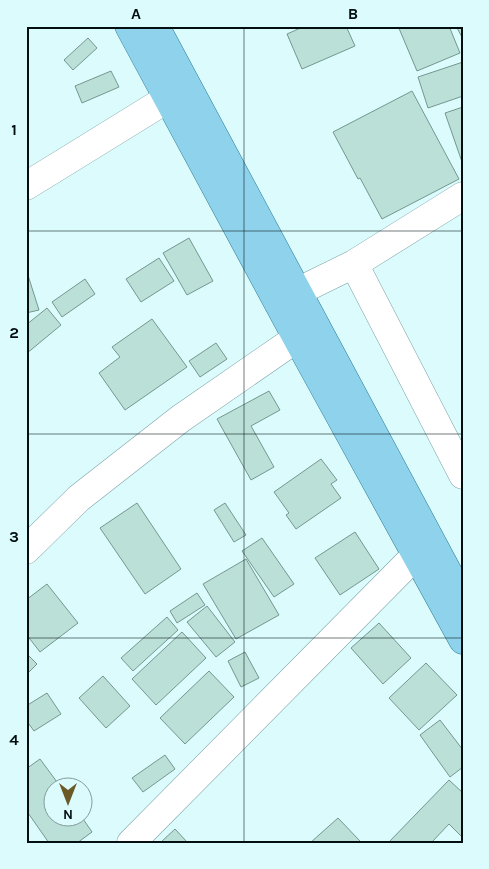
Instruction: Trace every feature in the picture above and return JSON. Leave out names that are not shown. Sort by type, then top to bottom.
[{"type":"main road","points":[[129,26],[297,338],[463,640]]},
{"type":"main road","points":[[162,28],[297,292],[463,601]]},
{"type":"street","points":[[26,186],[168,99]]},
{"type":"street","points":[[297,292],[354,264],[463,196]]},
{"type":"street","points":[[354,264],[463,476]]},
{"type":"street","points":[[26,550],[87,492],[180,419],[297,338]]},
{"type":"street","points":[[131,843],[416,555]]},
{"type":"building","points":[[305,26],[346,26],[355,46],[302,69],[287,34]]},
{"type":"building","points":[[398,26],[449,26],[460,53],[417,71]]},
{"type":"building","points":[[456,26],[463,26],[463,39]]},
{"type":"building","points":[[88,38],[97,48],[73,70],[64,60]]},
{"type":"building","points":[[463,62],[463,96],[428,108],[418,77]]},
{"type":"building","points":[[111,71],[119,87],[82,103],[75,86]]},
{"type":"building","points":[[412,91],[459,179],[382,219],[333,132]]},
{"type":"building","points":[[463,107],[463,162],[462,162],[445,113]]},
{"type":"building","points":[[189,238],[213,281],[187,295],[163,253]]},
{"type":"building","points":[[159,258],[174,281],[141,302],[126,279]]},
{"type":"building","points":[[26,269],[39,310],[26,313]]},
{"type":"building","points":[[85,279],[95,294],[62,317],[52,302]]},
{"type":"building","points":[[47,308],[61,325],[26,354],[26,325]]},
{"type":"building","points":[[152,319],[187,367],[125,410],[99,373],[120,357],[112,347]]},
{"type":"building","points":[[216,343],[227,359],[200,377],[189,361]]},
{"type":"building","points":[[269,391],[280,410],[251,426],[274,467],[251,480],[217,419]]},
{"type":"building","points":[[321,459],[337,480],[331,484],[341,498],[296,529],[286,515],[289,513],[274,492]]},
{"type":"building","points":[[137,503],[181,569],[145,594],[100,528]]},
{"type":"building","points":[[225,503],[246,535],[234,542],[214,510]]},
{"type":"building","points":[[355,532],[379,569],[340,595],[315,558]]},
{"type":"building","points":[[262,538],[294,584],[274,597],[242,551]]},
{"type":"building","points":[[246,559],[279,615],[236,639],[203,584]]},
{"type":"building","points":[[47,584],[78,623],[40,652],[26,634],[26,600]]},
{"type":"building","points":[[197,593],[205,605],[177,623],[170,611]]},
{"type":"building","points":[[207,606],[235,642],[216,657],[187,622]]},
{"type":"building","points":[[167,617],[178,630],[133,671],[121,658]]},
{"type":"building","points":[[379,623],[411,658],[383,684],[351,648]]},
{"type":"building","points":[[182,632],[206,658],[156,705],[132,679]]},
{"type":"building","points":[[245,652],[259,678],[241,687],[228,661]]},
{"type":"building","points":[[26,653],[37,664],[26,675]]},
{"type":"building","points":[[426,663],[457,695],[419,730],[389,698]]},
{"type":"building","points":[[209,671],[234,697],[185,744],[160,718]]},
{"type":"building","points":[[103,676],[130,706],[106,728],[79,698]]},
{"type":"building","points":[[47,693],[61,714],[34,731],[26,720],[26,706]]},
{"type":"building","points":[[440,720],[463,750],[463,767],[450,777],[420,735]]},
{"type":"building","points":[[165,755],[175,769],[143,792],[132,778]]},
{"type":"building","points":[[40,759],[53,776],[42,776],[42,826],[88,826],[92,832],[77,843],[49,843],[26,810],[26,769]]},
{"type":"building","points":[[449,780],[463,793],[463,838],[449,824],[431,843],[388,843]]},
{"type":"building","points":[[338,818],[360,841],[359,843],[310,843]]},
{"type":"building","points":[[175,829],[188,843],[160,843]]}]
